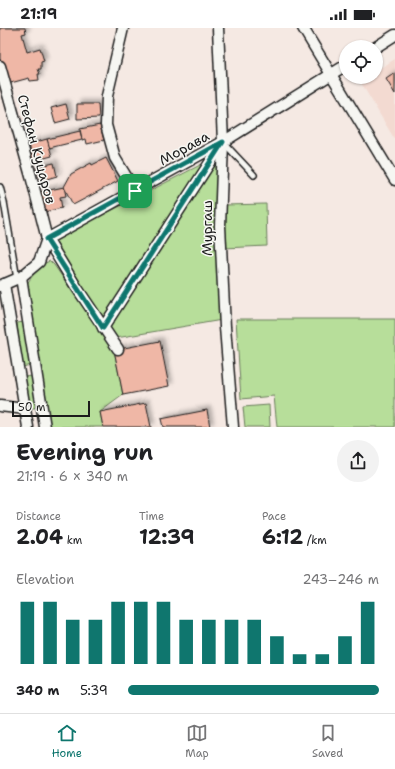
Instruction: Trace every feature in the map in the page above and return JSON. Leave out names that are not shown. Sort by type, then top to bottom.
[{"type":"street","points":[[123,28],[107,96],[106,125],[115,158],[135,191]]},
{"type":"street","name":"Мургаш","points":[[218,28],[223,142],[220,226],[224,312],[233,427]]},
{"type":"street","points":[[303,28],[395,180]]},
{"type":"street","points":[[383,43],[395,35]]},
{"type":"street","name":"Стефан Куцаров","points":[[0,66],[32,180],[46,239]]},
{"type":"street","name":"Морава","points":[[46,239],[223,142],[339,69]]},
{"type":"street","points":[[103,328],[223,142]]},
{"type":"street","points":[[27,418],[9,308],[2,285],[19,278],[39,262],[46,239]]},
{"type":"street","points":[[46,239],[118,349]]},
{"type":"street","points":[[19,278],[25,302],[45,427]]},
{"type":"street","points":[[9,308],[25,302]]},
{"type":"street","points":[[20,374],[36,371]]},
{"type":"street","points":[[0,406],[27,418],[44,414]]},
{"type":"lane","points":[[223,142],[254,176]]},
{"type":"lane","points":[[0,187],[19,278]]},
{"type":"shaded area","points":[[395,59],[395,140],[362,84],[383,84],[383,67]]},
{"type":"green space","points":[[220,155],[222,320],[116,338],[108,326]]},
{"type":"green space","points":[[204,163],[103,319],[54,240]]},
{"type":"green space","points":[[266,204],[267,246],[224,248],[225,205]]},
{"type":"green space","points":[[50,261],[114,350],[123,395],[100,412],[103,427],[50,427],[26,285],[42,265]]},
{"type":"green space","points":[[236,319],[395,319],[395,427],[277,427],[274,396],[241,399]]},
{"type":"green space","points":[[24,322],[31,365],[22,367],[17,323]]},
{"type":"green space","points":[[33,376],[39,407],[28,409],[23,377]]},
{"type":"green space","points":[[269,405],[270,427],[245,427],[243,407]]},
{"type":"building","points":[[0,28],[25,28],[26,33],[22,34],[27,52],[40,48],[44,61],[41,62],[41,69],[38,69],[40,74],[38,74],[39,80],[30,81],[29,78],[7,84],[0,60]]},
{"type":"building","points":[[395,73],[395,94],[386,79]]},
{"type":"building","points":[[66,104],[70,119],[55,123],[51,108]]},
{"type":"building","points":[[77,104],[98,104],[99,118],[77,119]]},
{"type":"building","points":[[100,125],[104,140],[87,144],[86,139],[82,140],[80,129]]},
{"type":"building","points":[[80,131],[82,140],[49,148],[47,139]]},
{"type":"building","points":[[47,139],[52,156],[33,161],[29,144]]},
{"type":"building","points":[[106,158],[118,181],[73,205],[64,187],[71,174],[91,163],[92,165]]},
{"type":"building","points":[[54,163],[57,176],[40,181],[36,167]]},
{"type":"building","points":[[64,187],[66,196],[60,197],[62,208],[44,212],[40,192]]},
{"type":"building","points":[[160,341],[169,386],[123,395],[114,350]]},
{"type":"building","points":[[146,403],[151,427],[103,427],[100,412]]},
{"type":"building","points":[[207,410],[210,427],[163,427],[161,419]]},
{"type":"route","points":[[223,142],[103,328],[46,239],[135,191],[223,142]]}]
